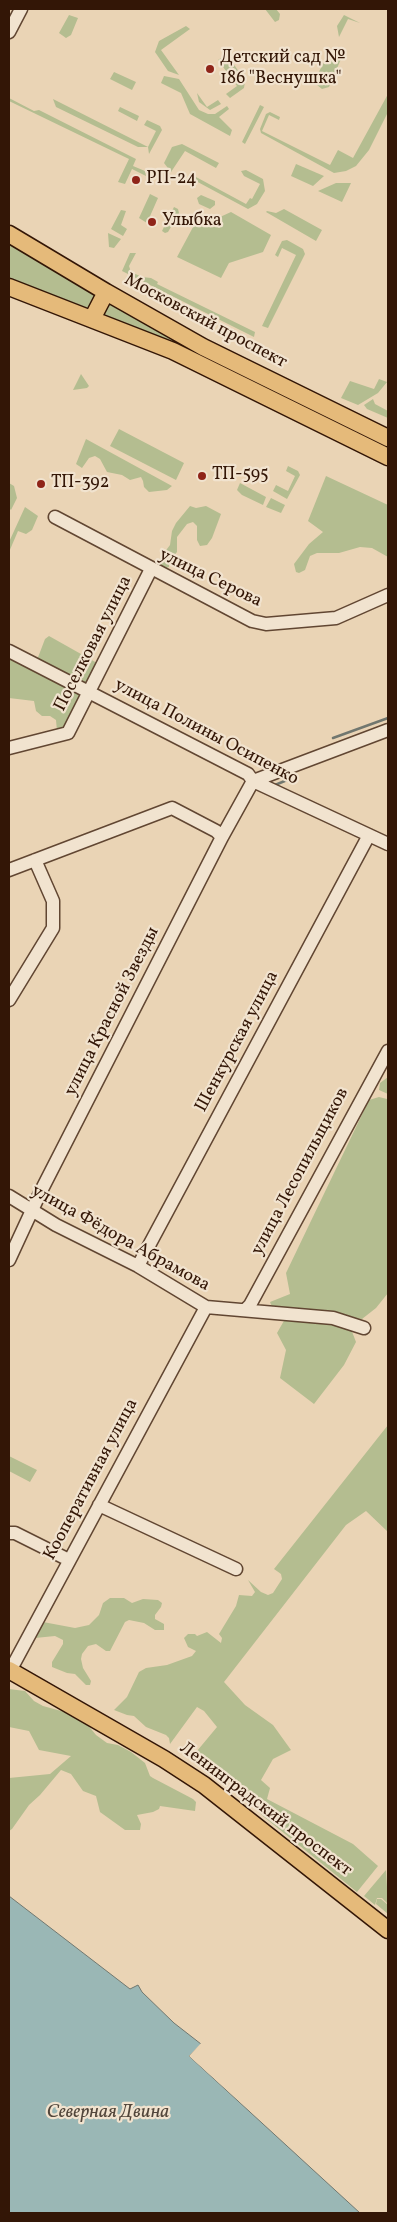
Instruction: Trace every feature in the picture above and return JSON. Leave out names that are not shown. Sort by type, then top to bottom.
[{"type":"main road","name":"Московский проспект","points":[[9,234],[203,347],[388,438]]},
{"type":"main road","name":"Московский проспект","points":[[9,288],[92,319],[210,368],[388,457]]},
{"type":"main road","points":[[92,319],[106,292]]},
{"type":"main road","name":"Ленинградский проспект","points":[[10,1670],[164,1759],[204,1785],[388,1930]]},
{"type":"street","points":[[9,32],[21,9]]},
{"type":"street","name":"улица Серова","points":[[54,517],[252,621],[266,624],[336,618],[388,595]]},
{"type":"street","name":"Поселковая улица","points":[[9,748],[68,734],[91,692],[151,569]]},
{"type":"street","name":"улица Полины Осипенко","points":[[9,651],[248,774],[253,781],[388,844]]},
{"type":"street","points":[[253,781],[388,730]]},
{"type":"street","name":"улица Красной Звезды","points":[[9,1260],[32,1209],[222,837],[253,781]]},
{"type":"street","points":[[9,870],[172,808],[216,831],[222,837]]},
{"type":"street","name":"Шенкурская улица","points":[[138,1266],[369,835]]},
{"type":"street","points":[[9,1000],[53,928],[53,901],[35,860]]},
{"type":"street","name":"улица Лесопильщиков","points":[[245,1310],[250,1305],[388,1051]]},
{"type":"street","name":"улица Фёдора Абрамова","points":[[9,1196],[56,1226],[138,1266],[206,1307],[333,1318],[364,1328]]},
{"type":"street","name":"Кооперативная улица","points":[[10,1670],[206,1307]]},
{"type":"street","points":[[99,1505],[236,1569]]},
{"type":"street","points":[[9,1532],[15,1532],[69,1560]]},
{"type":"green space","points":[[265,9],[276,9],[280,14],[279,20],[275,22]]},
{"type":"green space","points":[[69,15],[78,18],[71,35],[66,38],[59,33]]},
{"type":"green space","points":[[344,15],[360,23],[348,19],[339,37],[337,26]]},
{"type":"green space","points":[[186,26],[190,29],[161,50],[179,75],[168,71],[155,52],[159,41]]},
{"type":"green space","points":[[227,54],[245,81],[244,88],[230,98],[226,94],[237,86],[218,60]]},
{"type":"green space","points":[[328,55],[337,55],[341,59],[329,87],[322,89],[317,85],[315,79]]},
{"type":"green space","points":[[114,72],[136,82],[132,90],[110,79]]},
{"type":"green space","points":[[164,76],[179,79],[199,110],[208,114],[215,114],[227,106],[229,109],[219,117],[232,130],[230,136],[190,114],[181,93],[161,83]]},
{"type":"green space","points":[[197,93],[207,107],[218,100],[221,104],[210,110],[199,102]]},
{"type":"green space","points":[[388,94],[388,112],[369,150],[356,166],[346,171],[334,173],[261,133],[260,129],[266,114],[270,112],[280,117],[279,120],[269,115],[262,131],[330,165],[338,150],[353,158]]},
{"type":"green space","points":[[9,98],[34,111],[39,110],[136,159],[133,166],[145,171],[146,176],[132,169],[125,184],[118,182],[129,159],[9,101]]},
{"type":"green space","points":[[53,99],[148,147],[138,147],[56,107]]},
{"type":"green space","points":[[260,105],[264,107],[245,144],[242,142]]},
{"type":"green space","points":[[120,107],[139,116],[137,121],[118,111]]},
{"type":"green space","points":[[147,120],[160,126],[162,130],[149,154],[148,147],[156,131],[144,125]]},
{"type":"green space","points":[[182,144],[219,163],[216,168],[185,151],[171,172],[164,163],[172,147]]},
{"type":"green space","points":[[296,164],[324,176],[313,186],[291,176]]},
{"type":"green space","points":[[246,170],[263,179],[265,191],[257,204],[248,209],[194,180],[196,177],[246,204],[250,198],[252,199],[260,184],[244,176],[241,171]]},
{"type":"green space","points":[[336,183],[351,183],[342,202],[318,191]]},
{"type":"green space","points":[[150,194],[158,198],[147,223],[139,218]]},
{"type":"green space","points":[[201,195],[215,201],[215,205],[210,209],[199,204],[197,198]]},
{"type":"green space","points":[[174,207],[178,209],[179,213],[168,232],[165,233],[162,231]]},
{"type":"green space","points":[[284,209],[322,230],[316,241],[266,212],[276,213]]},
{"type":"green space","points":[[121,210],[126,211],[121,225],[127,229],[123,236],[111,229]]},
{"type":"green space","points":[[231,212],[271,235],[263,252],[229,263],[221,278],[177,257],[199,216],[209,222]]},
{"type":"green space","points":[[108,233],[121,239],[114,248],[109,247]]},
{"type":"green space","points":[[287,240],[303,249],[305,254],[268,328],[262,326],[296,255],[282,248],[278,257],[275,255],[282,241]]},
{"type":"green space","points":[[9,244],[94,295],[96,300],[92,307],[85,307],[9,278]]},
{"type":"green space","points":[[130,253],[136,253],[129,266],[131,272],[142,277],[151,278],[158,282],[157,284],[255,332],[254,337],[122,271]]},
{"type":"green space","points":[[109,303],[388,444],[388,451],[104,316],[103,313]]},
{"type":"green space","points":[[81,374],[89,386],[73,390]]},
{"type":"green space","points":[[379,379],[387,382],[378,393],[358,405],[341,398],[350,381],[374,389]]},
{"type":"green space","points":[[373,399],[375,404],[388,411],[388,418],[367,409],[364,405]]},
{"type":"green space","points":[[119,429],[184,463],[176,480],[110,446]]},
{"type":"green space","points":[[86,439],[172,486],[167,490],[149,492],[144,487],[141,477],[130,480],[122,475],[107,472],[100,459],[95,456],[89,458],[82,468],[76,464]]},
{"type":"green space","points":[[288,466],[298,471],[300,475],[287,499],[273,491],[276,485],[288,491],[295,476],[286,471]]},
{"type":"green space","points":[[326,476],[388,505],[388,557],[372,548],[360,547],[339,553],[317,553],[310,556],[305,570],[299,573],[296,572],[294,564],[309,544],[323,532],[308,521]]},
{"type":"green space","points":[[9,483],[14,486],[17,498],[11,510],[9,508]]},
{"type":"green space","points":[[240,483],[266,497],[263,505],[242,495],[237,490]]},
{"type":"green space","points":[[271,498],[285,505],[281,513],[266,507]]},
{"type":"green space","points":[[190,506],[196,508],[206,506],[221,514],[212,538],[207,545],[200,546],[197,540],[197,526],[193,522],[187,524],[177,537],[177,552],[169,561],[169,567],[162,569],[158,567],[158,561],[170,545],[172,531],[176,523]]},
{"type":"green space","points":[[25,507],[38,516],[32,530],[26,534],[18,531],[9,552],[9,542]]},
{"type":"green space","points":[[49,636],[97,663],[66,729],[57,731],[56,720],[50,716],[42,716],[36,711],[34,701],[9,698],[9,658],[37,660],[45,639]]},
{"type":"green space","points":[[388,1077],[388,1094],[379,1090],[380,1083]]},
{"type":"green space","points":[[379,1097],[388,1101],[388,1293],[376,1308],[362,1319],[273,1309],[270,1302],[290,1294],[286,1273],[369,1100]]},
{"type":"green space","points":[[285,1319],[323,1322],[351,1329],[356,1342],[344,1365],[314,1404],[280,1378],[286,1350],[277,1333]]},
{"type":"green space","points":[[388,1425],[388,1532],[366,1511],[346,1525],[224,1682],[245,1705],[273,1725],[291,1750],[273,1759],[261,1780],[270,1788],[267,1799],[353,1844],[378,1866],[357,1892],[264,1817],[259,1812],[255,1799],[231,1785],[222,1770],[215,1769],[213,1772],[208,1767],[207,1759],[192,1757],[217,1727],[204,1711],[197,1707],[170,1744],[169,1738],[166,1735],[146,1727],[134,1716],[114,1710],[127,1697],[139,1672],[146,1668],[167,1665],[192,1656],[196,1651],[188,1647],[184,1638],[188,1634],[195,1634],[197,1636],[207,1632],[221,1643],[222,1638],[219,1634],[236,1606],[239,1595],[252,1596],[255,1592],[248,1580],[261,1592],[268,1595],[273,1593],[282,1579],[281,1574],[274,1569]]},
{"type":"green space","points":[[9,1456],[37,1470],[30,1482],[9,1471]]},
{"type":"green space","points":[[110,1598],[124,1598],[132,1603],[143,1599],[158,1600],[162,1603],[155,1615],[155,1619],[164,1624],[164,1630],[155,1630],[144,1623],[129,1620],[125,1622],[110,1651],[106,1651],[96,1644],[88,1646],[81,1659],[83,1668],[91,1681],[90,1685],[86,1685],[75,1674],[52,1667],[52,1662],[63,1644],[63,1640],[55,1636],[35,1638],[32,1635],[43,1622],[75,1628],[89,1625],[99,1615],[103,1603]]},
{"type":"green space","points":[[9,1689],[25,1691],[34,1701],[43,1706],[72,1714],[87,1724],[96,1735],[107,1743],[118,1745],[131,1752],[145,1763],[150,1776],[193,1799],[196,1802],[195,1811],[160,1806],[159,1809],[153,1812],[137,1815],[141,1824],[140,1830],[125,1830],[100,1812],[96,1796],[83,1791],[71,1774],[61,1770],[29,1805],[9,1831],[9,1778],[50,1774],[71,1756],[39,1750],[29,1731],[9,1727]]},
{"type":"green space","points":[[386,1870],[388,1904],[382,1898],[377,1898],[375,1905],[364,1896]]},
{"type":"green space","points":[[377,1899],[381,1899],[388,1905],[388,1914],[376,1904]]},
{"type":"water","name":"Северная Двина","points":[[9,1896],[130,1989],[138,1985],[142,1992],[174,2023],[201,2044],[189,2056],[360,2213],[9,2213]]},
{"type":"pier","points":[[202,2042],[203,2046],[193,2056],[363,2213],[189,2056]]},
{"type":"waterway","points":[[333,738],[388,718]]},
{"type":"waterway","points":[[275,785],[292,778]]},
{"type":"place","name":"Детский сад № 186 \"Веснушка\"","points":[[210,69]]},
{"type":"place","name":"РП-24","points":[[136,180]]},
{"type":"place","name":"Улыбка","points":[[152,222]]},
{"type":"place","name":"ТП-595","points":[[202,476]]},
{"type":"place","name":"ТП-392","points":[[41,484]]}]
